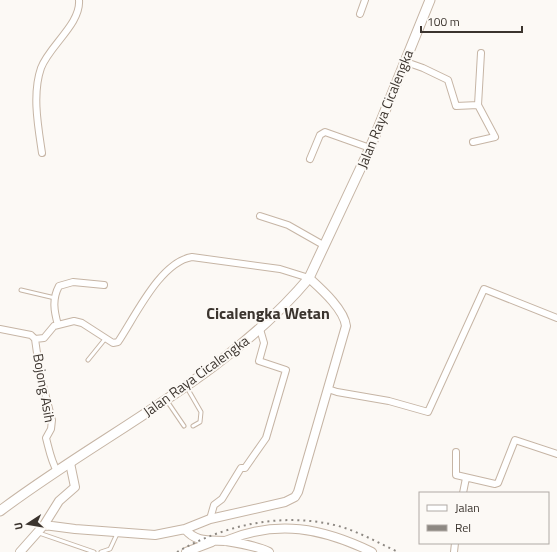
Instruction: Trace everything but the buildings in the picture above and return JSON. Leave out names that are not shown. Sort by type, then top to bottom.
[{"type":"main road","name":"Jalan Raya Cicalengka","points":[[0,511],[70,462],[186,386],[260,329],[296,294],[309,278],[370,148],[430,0]]},
{"type":"street","points":[[42,153],[38,122],[39,74],[48,54],[62,37],[76,14],[79,7],[79,0]]},
{"type":"street","points":[[360,14],[365,0]]},
{"type":"street","points":[[473,142],[495,137],[478,105],[481,53]]},
{"type":"street","points":[[406,62],[448,80],[456,106],[478,105]]},
{"type":"street","points":[[310,159],[320,135],[325,132],[370,148]]},
{"type":"street","points":[[260,216],[288,225],[325,246]]},
{"type":"street","points":[[35,339],[44,338],[52,328],[58,325],[69,321],[79,321],[105,339],[113,343],[118,342],[142,302],[170,269],[184,258],[192,257],[280,270],[309,278],[322,289],[346,321],[345,333],[298,492],[295,497],[285,502],[210,519],[186,529],[155,535],[76,529],[44,524]]},
{"type":"street","points":[[58,325],[54,310],[55,298],[59,286],[66,283],[104,285]]},
{"type":"street","points":[[328,389],[337,392],[389,401],[428,412],[484,289],[557,318]]},
{"type":"street","name":"Bojong Asih","points":[[0,329],[31,336],[35,339],[42,383],[52,420],[51,429],[46,438],[57,471]]},
{"type":"street","points":[[210,519],[214,505],[222,499],[242,468],[245,468],[266,438],[286,370],[259,361],[264,343],[260,329]]},
{"type":"street","points":[[456,452],[455,474],[466,478],[497,483],[515,440],[557,454]]},
{"type":"street","points":[[20,552],[44,524],[59,501],[75,487],[70,462]]},
{"type":"street","points":[[463,492],[466,478]]},
{"type":"street","points":[[186,529],[191,536],[199,540],[213,542],[225,541],[249,532],[283,527],[328,534],[350,541],[372,552]]},
{"type":"street","points":[[225,541],[268,552]]},
{"type":"street","points":[[186,552],[213,542]]},
{"type":"lane","points":[[20,290],[55,298]]},
{"type":"lane","points":[[88,360],[105,339]]},
{"type":"lane","points":[[186,386],[201,412],[202,418],[200,422],[193,426]]},
{"type":"lane","points":[[166,400],[184,426]]},
{"type":"lane","points":[[37,532],[94,552]]},
{"type":"lane","points":[[101,552],[110,549],[118,532]]},
{"type":"railway","points":[[177,552],[216,534],[257,523],[278,520],[321,522],[342,527],[363,535],[398,552]]},
{"type":"district","name":"Cicalengka Wetan","points":[[268,313]]}]
